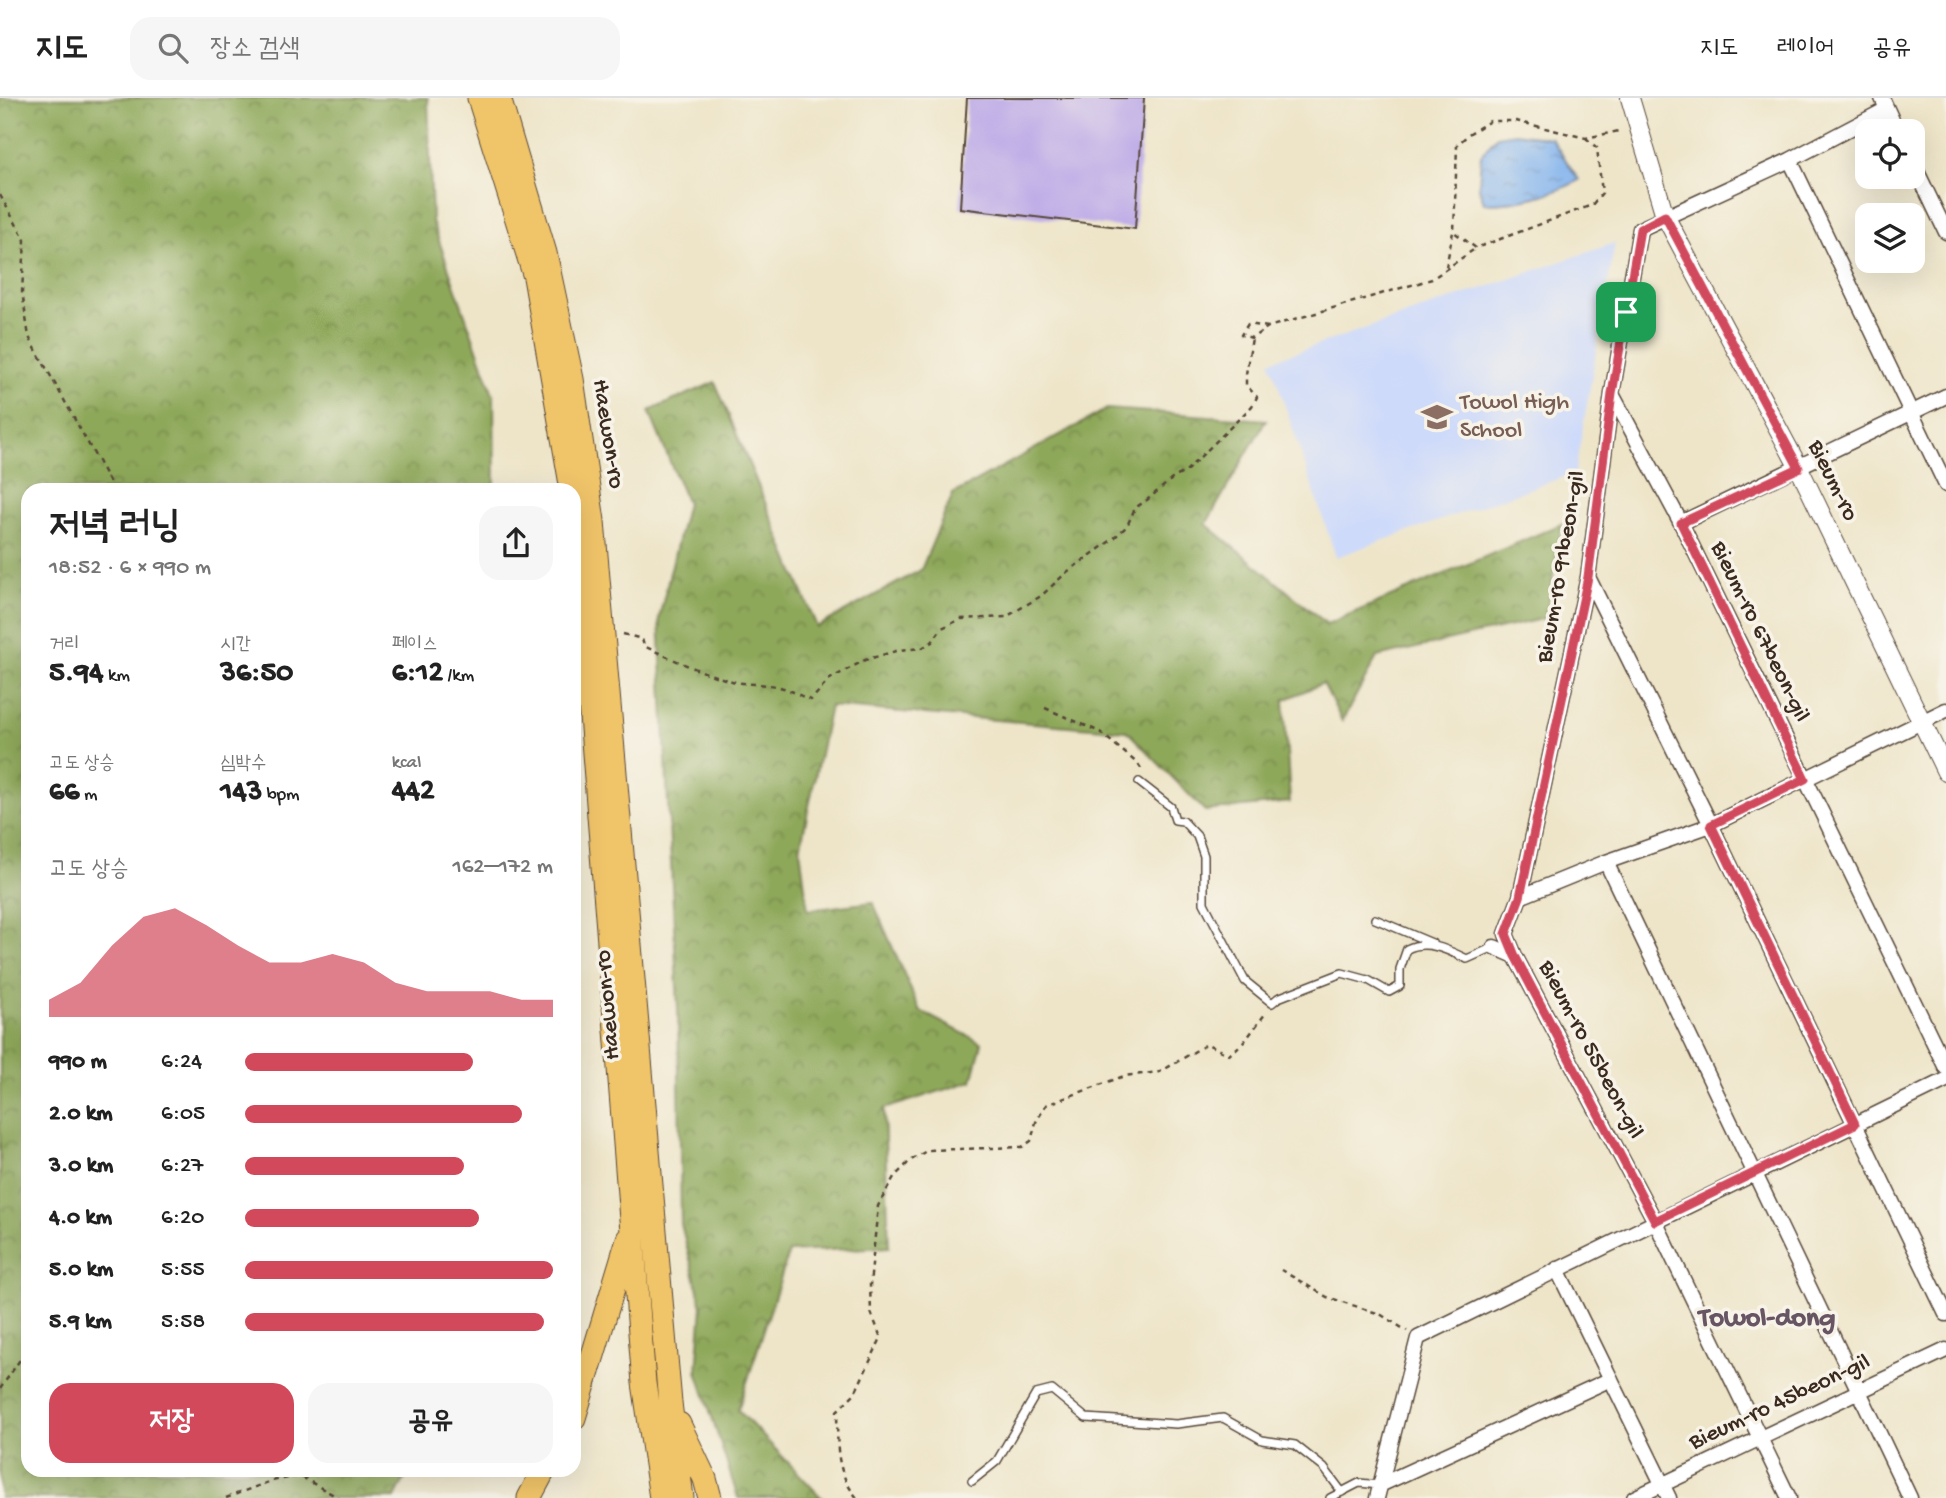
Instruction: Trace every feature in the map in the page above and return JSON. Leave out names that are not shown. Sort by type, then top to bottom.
[{"type":"highway","name":"Haewon-ro","points":[[479,98],[535,277],[571,483]]},
{"type":"highway","name":"Haewon-ro","points":[[499,98],[545,253],[572,379],[593,521],[670,1403],[682,1498]]},
{"type":"highway","name":"Haewon-ro","points":[[581,588],[644,1383],[661,1498]]},
{"type":"highway","points":[[581,1395],[632,1226]]},
{"type":"highway","points":[[670,1403],[705,1479],[710,1498]]},
{"type":"highway","points":[[529,1498],[540,1477]]},
{"type":"street","name":"Bieum-ro","points":[[1630,98],[1665,216],[1799,468],[1946,772]]},
{"type":"street","points":[[1665,216],[1790,160],[1884,103],[1892,119]]},
{"type":"street","points":[[1790,160],[1946,485]]},
{"type":"street","points":[[1925,188],[1946,232]]},
{"type":"street","name":"Bieum-ro 91beon-gil","points":[[1520,897],[1588,577],[1612,394],[1640,229],[1665,216]]},
{"type":"street","name":"Bieum-ro 67beon-gil","points":[[1612,394],[1681,523],[1805,779]]},
{"type":"street","points":[[1681,523],[1946,396]]},
{"type":"street","points":[[1588,577],[1711,825],[1946,1314]]},
{"type":"street","points":[[1520,897],[1606,862],[1711,825],[1946,710]]},
{"type":"street","points":[[1805,779],[1946,1068]]},
{"type":"street","points":[[1606,862],[1910,1498]]},
{"type":"street","name":"Bieum-ro 55beon-gil","points":[[1520,897],[1506,934],[1515,956],[1655,1221],[1789,1498]]},
{"type":"street","points":[[1494,947],[1515,956]]},
{"type":"street","points":[[1379,1491],[1418,1338],[1946,1080]]},
{"type":"street","points":[[1558,1269],[1666,1491]]},
{"type":"street","name":"Bieum-ro 45beon-gil","points":[[1634,1498],[1666,1491],[1760,1438],[1946,1350]]},
{"type":"street","points":[[1379,1491],[1611,1379]]},
{"type":"lane","points":[[1139,782],[1171,807],[1175,820],[1183,821],[1197,836],[1203,856],[1204,903],[1245,981],[1272,1003],[1278,998],[1342,973],[1368,980],[1389,992],[1400,986],[1400,969],[1407,949],[1416,944],[1443,948]]},
{"type":"lane","points":[[1375,919],[1466,959],[1494,947]]},
{"type":"lane","points":[[972,1482],[997,1461],[1037,1394],[1052,1390],[1086,1418],[1176,1424],[1223,1418],[1262,1440],[1295,1446],[1324,1468],[1342,1492]]},
{"type":"lane","points":[[1330,1498],[1359,1483],[1379,1491]]},
{"type":"path","points":[[1446,267],[1454,232],[1457,145],[1470,133],[1490,121],[1516,121],[1586,138],[1619,131]]},
{"type":"path","points":[[623,634],[642,639],[644,646],[675,660],[734,682],[787,689],[811,700],[830,679],[865,660],[899,650],[922,648],[932,642],[942,628],[961,619],[1006,617],[1041,596],[1068,572],[1114,539],[1127,526],[1135,508],[1171,479],[1186,471],[1252,406],[1257,397],[1246,385],[1245,374],[1252,338],[1268,327],[1432,279],[1476,248],[1591,205],[1602,193],[1597,148],[1586,138]]},
{"type":"path","points":[[0,195],[25,240],[22,292],[29,337],[110,483]]},
{"type":"path","points":[[1454,232],[1476,248]]},
{"type":"path","points":[[1252,338],[1241,335],[1248,324],[1268,327]]},
{"type":"path","points":[[1045,708],[1100,732],[1138,764],[1158,797]]},
{"type":"path","points":[[857,1498],[845,1483],[838,1462],[837,1411],[855,1393],[881,1338],[872,1312],[870,1285],[878,1206],[894,1177],[911,1160],[928,1150],[1022,1147],[1031,1141],[1036,1122],[1046,1105],[1124,1076],[1160,1072],[1207,1044],[1229,1055],[1244,1042],[1261,1020]]},
{"type":"path","points":[[1281,1270],[1327,1297],[1380,1314],[1418,1338]]},
{"type":"path","points":[[0,1389],[21,1358]]},
{"type":"path","points":[[226,1498],[271,1481],[294,1477]]},
{"type":"path","points":[[302,1477],[339,1498]]},
{"type":"shaded area","name":"Towol High School","points":[[1615,243],[1575,473],[1336,557],[1270,361]]},
{"type":"green space","points":[[0,98],[428,98],[432,221],[494,397],[495,483],[21,483],[21,1477],[406,1477],[395,1498],[0,1498]]},
{"type":"green space","points":[[715,382],[817,627],[921,570],[953,494],[1107,409],[1266,420],[1206,524],[1327,624],[1562,524],[1546,618],[1377,657],[1342,721],[1323,683],[1284,700],[1290,802],[1205,811],[1127,731],[830,706],[800,849],[808,910],[873,902],[920,1011],[982,1043],[972,1081],[884,1109],[889,1247],[789,1252],[738,1410],[822,1498],[738,1498],[697,1371],[702,1306],[681,1224],[678,1008],[659,618],[687,503],[649,411]]},
{"type":"water","points":[[1515,133],[1551,138],[1579,180],[1533,198],[1484,203],[1479,188],[1481,155],[1497,136]]},
{"type":"building","points":[[967,98],[1144,98],[1135,229],[960,208]]},
{"type":"place","name":"Towol High School","points":[[1437,417]]},
{"type":"district","name":"Towol-dong","points":[[1767,1319]]},
{"type":"route","points":[[1665,216],[1799,468],[1681,523],[1805,779],[1711,825],[1855,1124],[1655,1221],[1515,956],[1506,934],[1520,897],[1588,577],[1612,394],[1626,312],[1640,229],[1665,216]]}]
